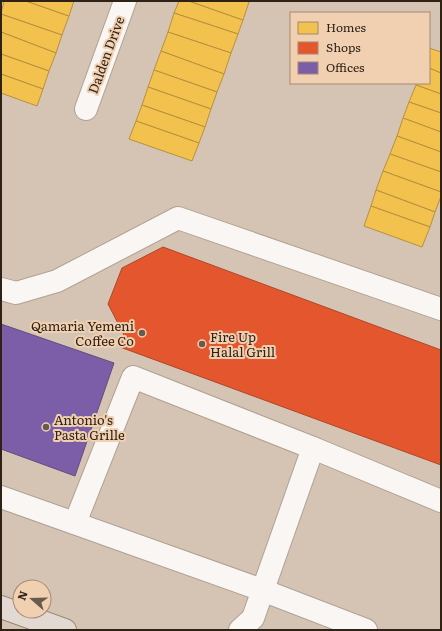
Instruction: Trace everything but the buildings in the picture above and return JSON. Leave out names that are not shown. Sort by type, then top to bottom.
[{"type":"main road","points":[[1,607],[65,630]]},
{"type":"street","name":"Dalden Drive","points":[[86,110],[125,1]]},
{"type":"street","points":[[1,289],[16,293],[57,281],[178,218],[441,309]]},
{"type":"street","points":[[75,523],[133,377],[313,448],[441,501]]},
{"type":"street","points":[[250,626],[313,448]]},
{"type":"street","points":[[1,497],[262,590],[366,630]]},
{"type":"place","name":"Qamaria Yemeni Coffee Co","points":[[142,333]]},
{"type":"place","name":"Fire Up Halal Grill","points":[[202,344]]},
{"type":"place","name":"Antonio's Pasta Grille","points":[[46,427]]}]
